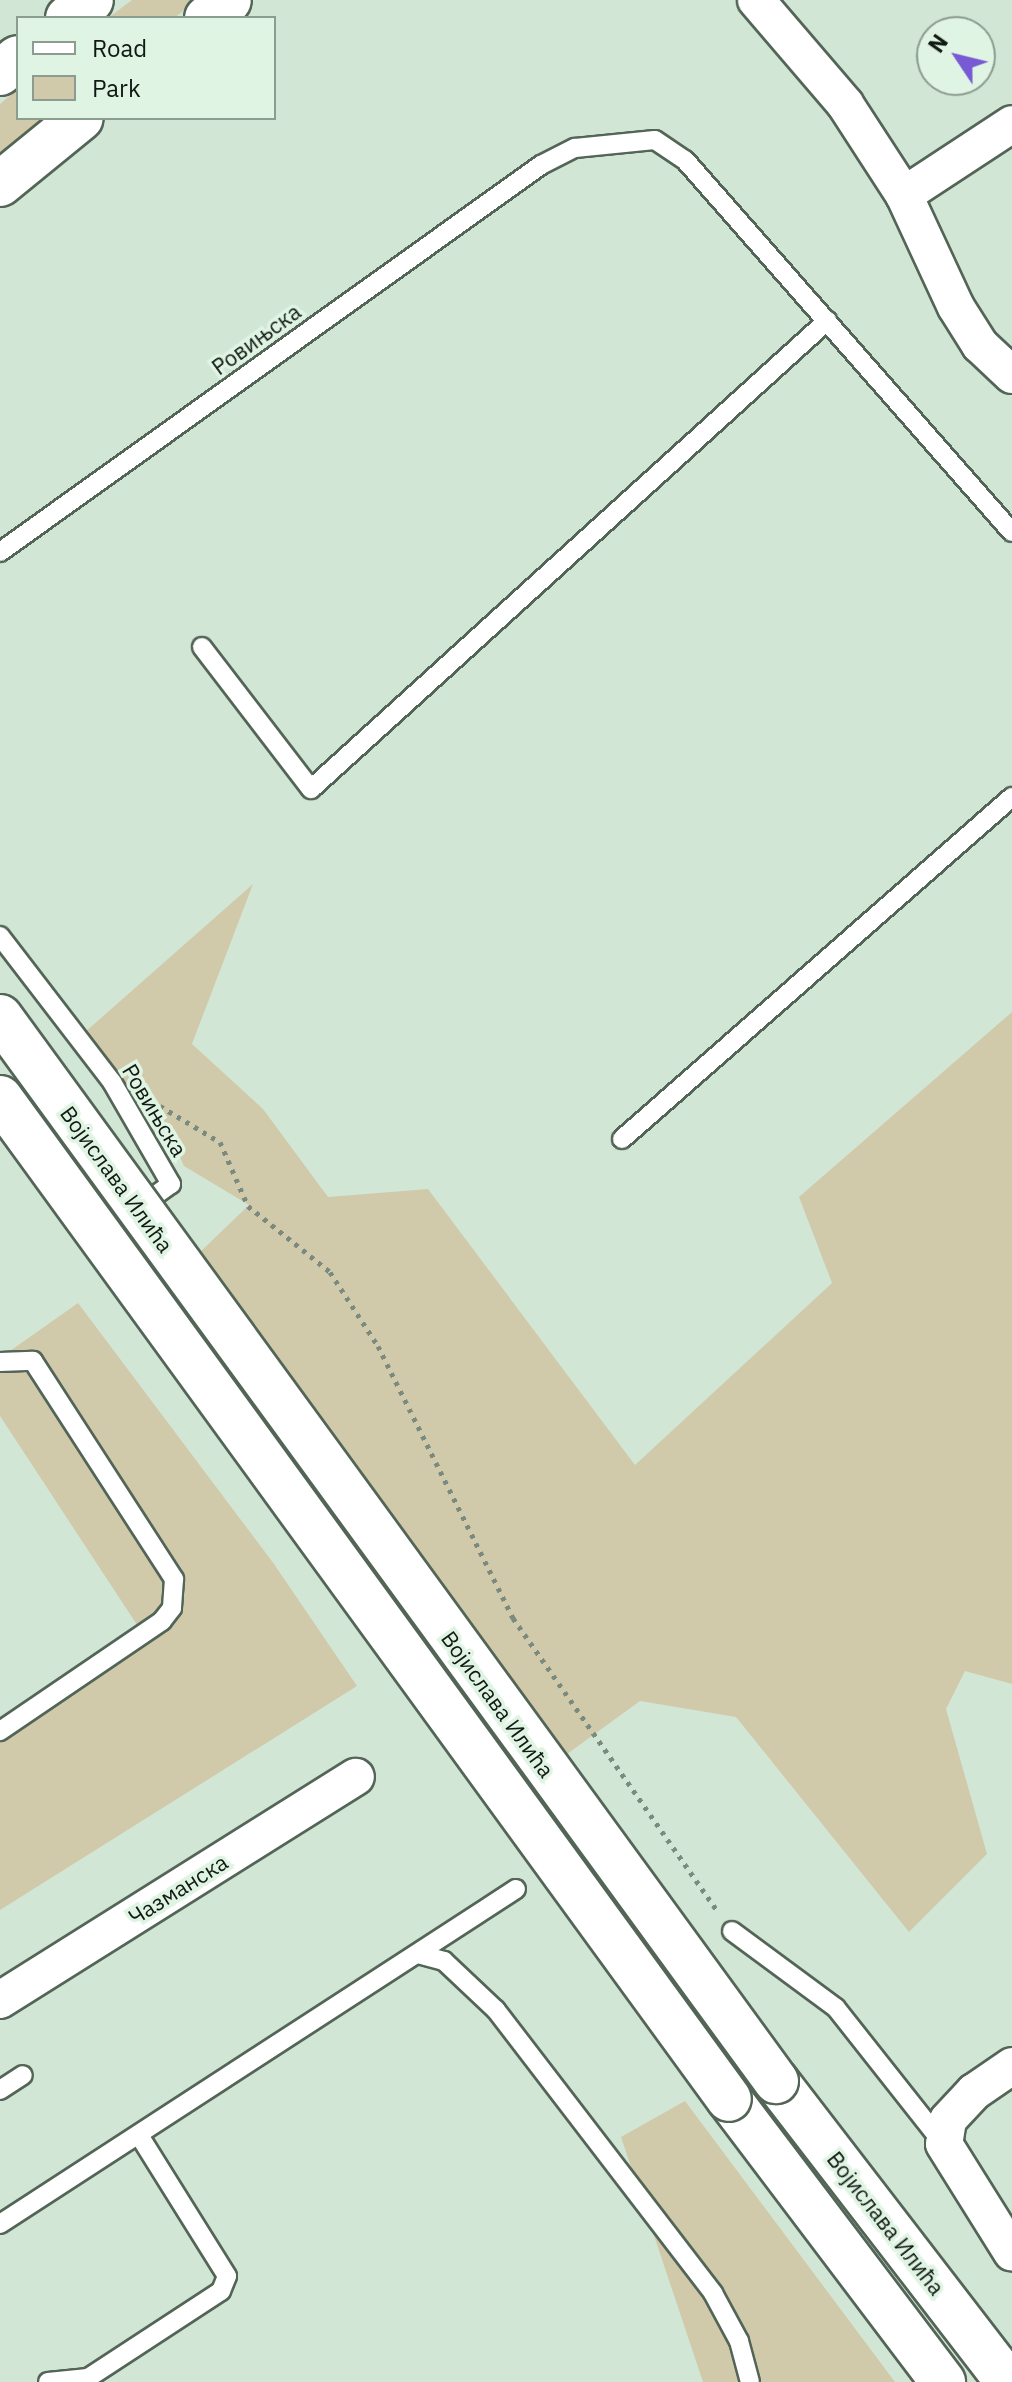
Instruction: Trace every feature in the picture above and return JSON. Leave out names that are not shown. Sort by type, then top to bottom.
[{"type":"main road","points":[[71,16],[91,0]]},
{"type":"main road","points":[[209,16],[229,0]]},
{"type":"main road","points":[[0,73],[16,60]]},
{"type":"main road","points":[[0,184],[79,120]]},
{"type":"main road","name":"Војислава Илића","points":[[0,1017],[776,2081],[1008,2382]]},
{"type":"main road","points":[[0,1098],[729,2099],[943,2382]]},
{"type":"street","points":[[756,0],[845,104],[904,195],[956,307],[980,345],[1012,375]]},
{"type":"street","points":[[904,195],[1012,124]]},
{"type":"street","name":"Чазманска","points":[[0,2000],[356,1777]]},
{"type":"street","points":[[1012,2066],[974,2092],[948,2120],[944,2144],[1012,2253]]},
{"type":"lane","name":"Ровињска","points":[[0,552],[541,165],[575,148],[655,140],[685,160],[1012,532]]},
{"type":"lane","points":[[202,647],[311,789],[827,321]]},
{"type":"lane","points":[[622,1139],[1012,797]]},
{"type":"lane","name":"Ровињска","points":[[0,936],[112,1082],[171,1184],[86,1245],[0,1122]]},
{"type":"lane","points":[[0,1362],[33,1361],[174,1579],[172,1608],[162,1621],[0,1731]]},
{"type":"lane","points":[[0,2224],[516,1889]]},
{"type":"lane","points":[[732,1931],[836,2008],[944,2144]]},
{"type":"lane","points":[[418,1954],[444,1961],[496,2010],[713,2293],[739,2341],[750,2382]]},
{"type":"lane","points":[[0,2090],[23,2075]]},
{"type":"lane","points":[[48,2382],[89,2380],[221,2291],[227,2276],[139,2135]]},
{"type":"path","points":[[112,1082],[220,1142],[248,1206],[330,1272],[378,1346],[513,1618],[732,1931]]},
{"type":"green space","points":[[132,0],[198,0],[177,16],[111,16]]},
{"type":"green space","points":[[16,91],[16,120],[48,120],[0,159],[0,104]]},
{"type":"green space","points":[[253,884],[192,1044],[263,1109],[328,1197],[428,1189],[635,1465],[832,1283],[799,1197],[1012,1012],[1012,1684],[965,1671],[946,1709],[987,1854],[909,1932],[736,1717],[640,1701],[563,1757],[198,1254],[249,1205],[184,1166],[168,1129],[135,1110],[76,1040]]},
{"type":"green space","points":[[78,1303],[274,1564],[357,1686],[0,1910],[0,1731],[143,1634],[0,1416],[0,1358]]},
{"type":"green space","points":[[685,2101],[895,2382],[703,2382],[621,2137]]}]
